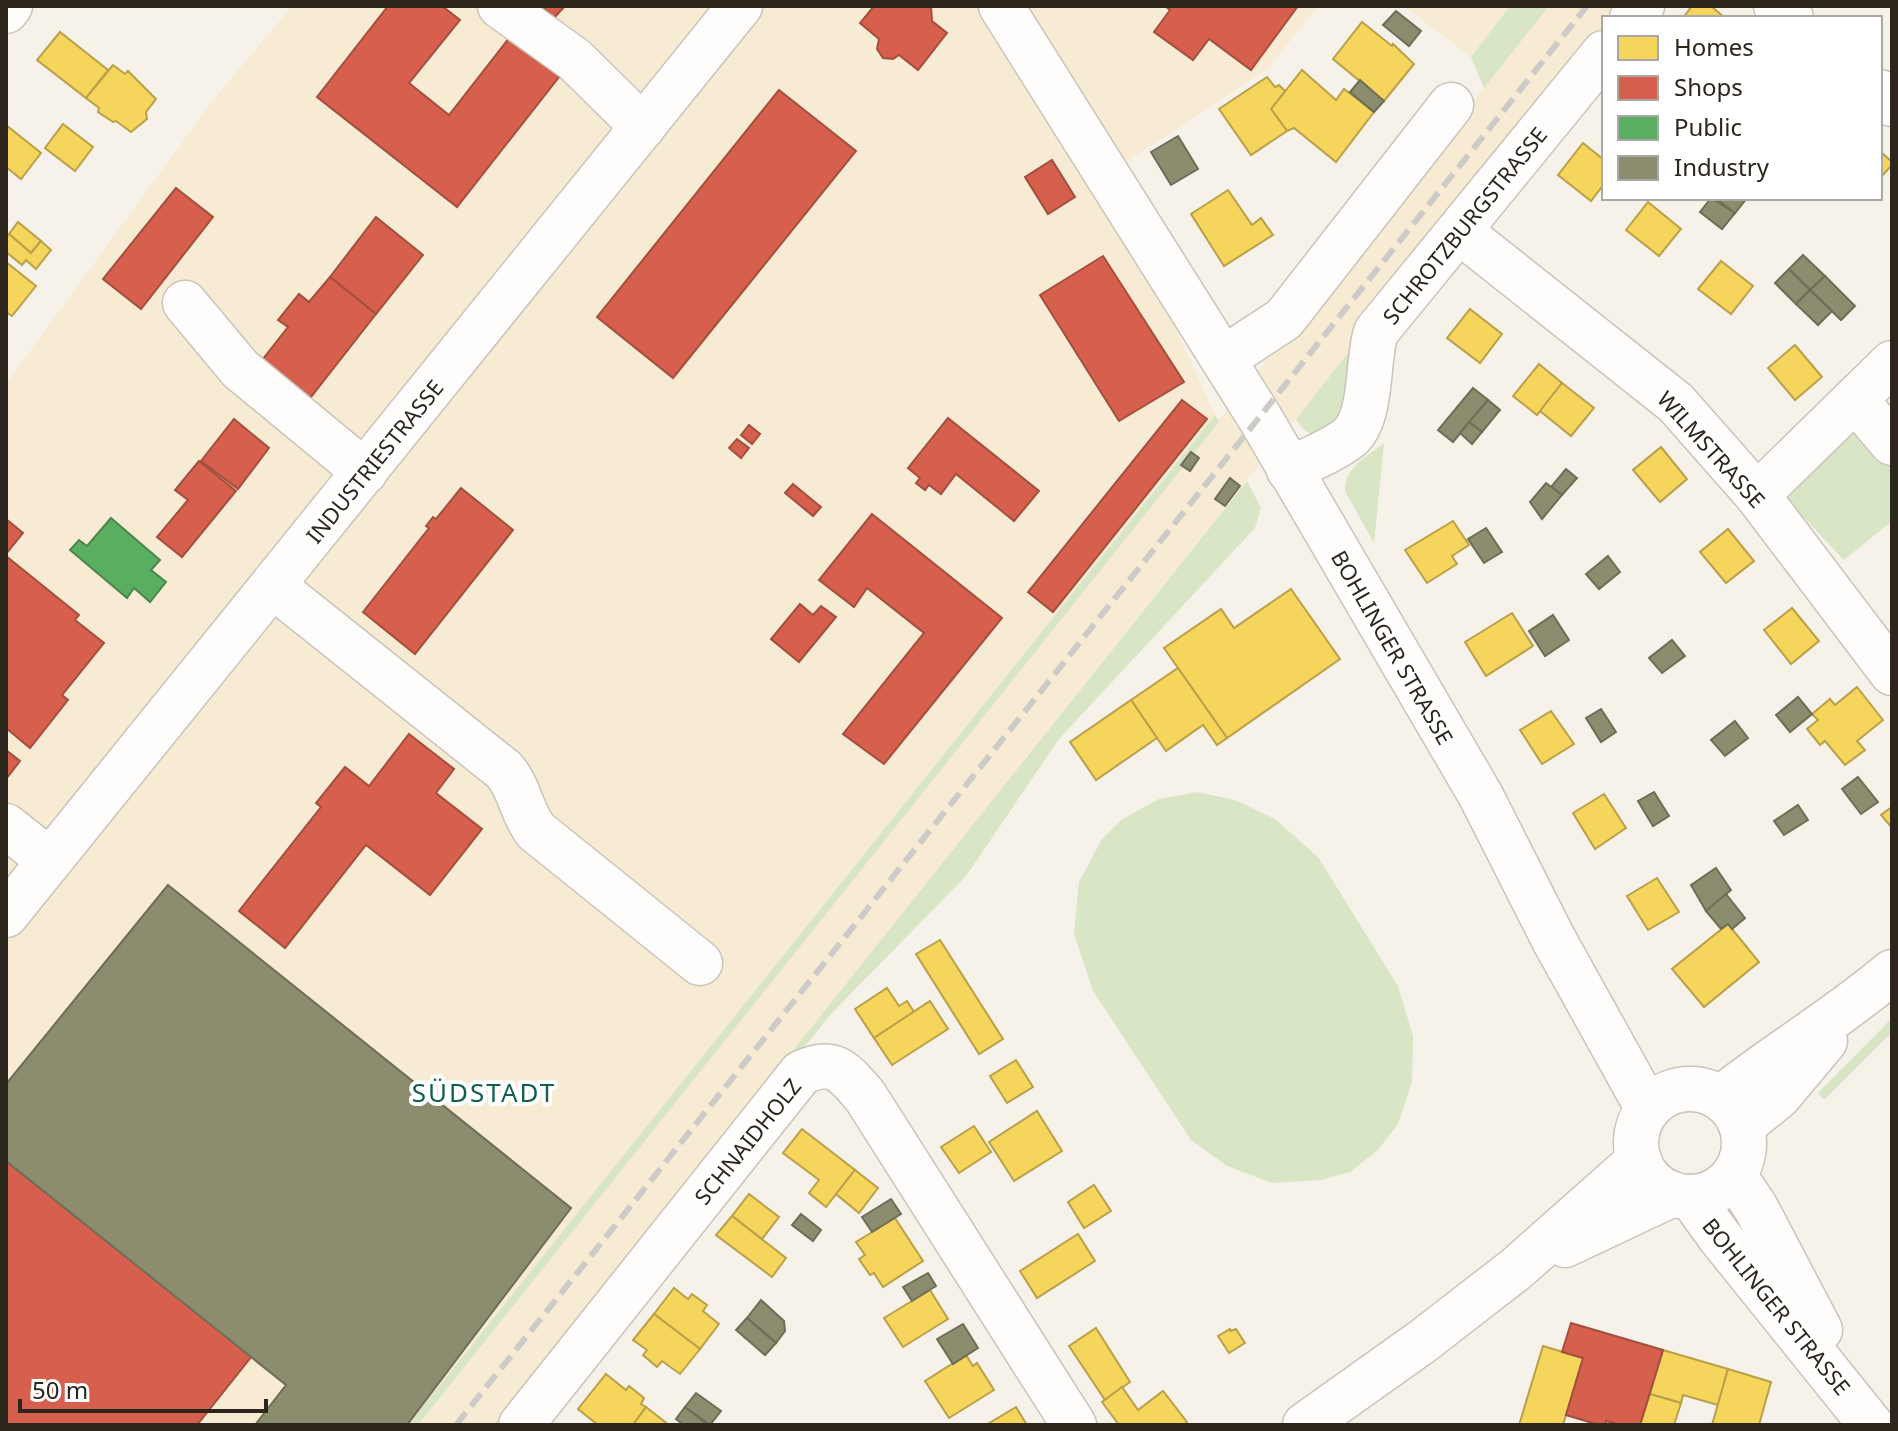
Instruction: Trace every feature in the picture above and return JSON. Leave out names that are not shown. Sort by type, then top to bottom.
[{"type":"street","points":[[6,11],[10,6]]},
{"type":"street","points":[[500,6],[574,59],[643,127]]},
{"type":"street","name":"INDUSTRIESTRASSE","points":[[6,915],[740,6]]},
{"type":"street","name":"BOHLINGER STRASSE","points":[[1001,6],[1223,359],[1289,470],[1481,796],[1554,940],[1663,1100]]},
{"type":"street","name":"SCHROTZBURGSTRASSE","points":[[1289,470],[1347,440],[1357,429],[1364,414],[1371,348],[1376,332],[1602,55]]},
{"type":"street","points":[[1223,359],[1284,319],[1451,105]]},
{"type":"street","name":"WILMSTRASSE","points":[[1459,231],[1676,403],[1757,495],[1892,673]]},
{"type":"street","points":[[185,303],[240,369],[365,472]]},
{"type":"street","points":[[1757,495],[1892,363]]},
{"type":"street","points":[[1855,399],[1892,443]]},
{"type":"street","points":[[273,586],[504,770],[516,783],[526,818],[536,831],[700,963]]},
{"type":"street","points":[[6,826],[49,860]]},
{"type":"street","points":[[1732,1112],[1757,1070],[1876,986]]},
{"type":"street","name":"SCHNAIDHOLZ","points":[[521,1425],[801,1073],[816,1066],[831,1065],[846,1074],[865,1096],[1074,1425]]},
{"type":"street","points":[[1516,1269],[1682,1195],[1715,1191],[1734,1175],[1744,1151],[1732,1112],[1700,1090],[1663,1100],[1637,1134],[1639,1160],[1647,1175],[1658,1186],[1682,1195]]},
{"type":"street","points":[[1305,1425],[1423,1341],[1516,1269],[1639,1160]]},
{"type":"street","name":"BOHLINGER STRASSE","points":[[1734,1175],[1756,1208],[1869,1416]]},
{"type":"street","name":"BOHLINGER STRASSE","points":[[1682,1195],[1869,1416]]},
{"type":"shaded area","points":[[292,6],[1318,6],[1268,69],[1106,175],[1215,415],[408,1425],[6,1425],[6,384],[212,101]]},
{"type":"shaded area","points":[[1404,6],[1510,6],[1471,57]]},
{"type":"shaded area","points":[[1549,6],[1625,6],[1617,16],[1602,16],[1602,35],[494,1425],[418,1425]]},
{"type":"green space","points":[[1510,6],[1549,6],[1484,88],[1471,57]]},
{"type":"green space","points":[[1356,343],[1348,410],[1322,436],[1310,433],[1296,419]]},
{"type":"green space","points":[[1873,393],[1892,415],[1892,521],[1844,560],[1775,487]]},
{"type":"green space","points":[[1215,415],[1219,422],[418,1425],[408,1425]]},
{"type":"green space","points":[[1384,443],[1374,543],[1345,491],[1352,469]]},
{"type":"green space","points":[[1247,481],[1261,508],[1255,528],[1059,739],[966,876],[830,1015],[504,1425],[494,1425]]},
{"type":"green space","points":[[1197,792],[1235,800],[1275,819],[1318,857],[1398,986],[1413,1036],[1412,1082],[1398,1124],[1377,1151],[1350,1172],[1321,1180],[1272,1183],[1227,1166],[1191,1140],[1093,991],[1074,934],[1079,882],[1102,839],[1121,820],[1159,799]]},
{"type":"green space","points":[[1892,1018],[1892,1032],[1824,1100],[1818,1093]]},
{"type":"building: Homes","points":[[1692,6],[1711,6],[1723,16],[1684,16]]},
{"type":"building: Homes","points":[[1362,22],[1414,64],[1384,101],[1333,59]]},
{"type":"building: Homes","points":[[60,32],[108,70],[86,98],[37,60]]},
{"type":"building: Homes","points":[[113,65],[125,74],[128,71],[156,99],[146,112],[147,119],[131,132],[98,112],[99,108],[86,98]]},
{"type":"building: Homes","points":[[1302,70],[1336,100],[1344,89],[1374,112],[1336,162],[1294,128],[1287,131],[1271,109]]},
{"type":"building: Homes","points":[[1267,77],[1275,87],[1279,85],[1285,91],[1271,109],[1287,131],[1251,155],[1219,109]]},
{"type":"building: Homes","points":[[63,124],[93,147],[75,171],[45,148]]},
{"type":"building: Homes","points":[[6,125],[41,153],[21,179],[6,167]]},
{"type":"building: Homes","points":[[1583,143],[1602,158],[1602,187],[1591,201],[1558,175]]},
{"type":"building: Homes","points":[[1882,153],[1892,162],[1882,176]]},
{"type":"building: Homes","points":[[1228,190],[1252,225],[1261,218],[1273,235],[1224,266],[1191,214]]},
{"type":"building: Homes","points":[[1648,202],[1681,229],[1659,256],[1626,230]]},
{"type":"building: Homes","points":[[18,222],[41,241],[31,253],[9,234]]},
{"type":"building: Homes","points":[[9,234],[31,253],[41,241],[51,250],[36,269],[26,260],[22,265],[6,252],[6,237]]},
{"type":"building: Homes","points":[[1721,261],[1753,286],[1731,314],[1698,289]]},
{"type":"building: Homes","points":[[6,262],[36,286],[12,316],[6,312]]},
{"type":"building: Homes","points":[[1470,309],[1502,334],[1480,363],[1447,338]]},
{"type":"building: Homes","points":[[1795,345],[1822,377],[1795,400],[1768,368]]},
{"type":"building: Homes","points":[[1539,364],[1562,383],[1537,415],[1513,396]]},
{"type":"building: Homes","points":[[1562,383],[1594,408],[1571,436],[1540,411]]},
{"type":"building: Homes","points":[[1661,447],[1687,479],[1660,502],[1633,470]]},
{"type":"building: Homes","points":[[1453,521],[1469,545],[1452,556],[1457,564],[1427,583],[1405,550]]},
{"type":"building: Homes","points":[[1728,529],[1754,561],[1726,583],[1700,552]]},
{"type":"building: Homes","points":[[1291,589],[1340,659],[1227,738],[1164,648],[1221,609],[1234,628]]},
{"type":"building: Homes","points":[[1792,608],[1819,641],[1791,664],[1764,630]]},
{"type":"building: Homes","points":[[1512,613],[1533,646],[1486,676],[1465,642]]},
{"type":"building: Homes","points":[[1178,668],[1227,738],[1217,745],[1203,725],[1166,751],[1131,700]]},
{"type":"building: Homes","points":[[1857,687],[1883,720],[1857,741],[1865,750],[1845,765],[1825,741],[1820,745],[1807,729],[1818,720],[1812,714],[1830,699],[1835,705]]},
{"type":"building: Homes","points":[[1131,700],[1157,738],[1096,780],[1070,742]]},
{"type":"building: Homes","points":[[1551,711],[1574,744],[1542,764],[1520,730]]},
{"type":"building: Homes","points":[[1604,794],[1626,828],[1595,849],[1573,813]]},
{"type":"building: Homes","points":[[1892,807],[1892,828],[1881,815]]},
{"type":"building: Homes","points":[[1657,878],[1679,912],[1648,930],[1627,896]]},
{"type":"building: Homes","points":[[1728,924],[1759,962],[1704,1007],[1672,969]]},
{"type":"building: Homes","points":[[940,940],[1003,1039],[979,1054],[916,954]]},
{"type":"building: Homes","points":[[887,988],[899,1006],[907,1001],[914,1012],[874,1038],[855,1009]]},
{"type":"building: Homes","points":[[930,1001],[948,1029],[892,1065],[874,1038]]},
{"type":"building: Homes","points":[[1016,1060],[1033,1087],[1007,1103],[990,1076]]},
{"type":"building: Homes","points":[[1037,1111],[1062,1151],[1014,1181],[989,1142]]},
{"type":"building: Homes","points":[[974,1126],[991,1152],[959,1173],[941,1147]]},
{"type":"building: Homes","points":[[802,1129],[855,1170],[826,1207],[809,1193],[819,1180],[783,1153]]},
{"type":"building: Homes","points":[[855,1170],[878,1188],[859,1213],[836,1194]]},
{"type":"building: Homes","points":[[1094,1185],[1111,1211],[1084,1228],[1068,1202]]},
{"type":"building: Homes","points":[[749,1194],[779,1217],[762,1239],[732,1216]]},
{"type":"building: Homes","points":[[732,1216],[786,1258],[772,1277],[716,1235]]},
{"type":"building: Homes","points":[[895,1218],[923,1261],[883,1287],[859,1259],[865,1255],[856,1242]]},
{"type":"building: Homes","points":[[1078,1234],[1095,1261],[1037,1298],[1020,1271]]},
{"type":"building: Homes","points":[[674,1288],[688,1299],[692,1294],[707,1305],[703,1311],[719,1324],[700,1349],[654,1314]]},
{"type":"building: Homes","points":[[930,1290],[948,1319],[903,1347],[884,1318]]},
{"type":"building: Homes","points":[[654,1314],[700,1349],[680,1374],[662,1361],[657,1367],[643,1355],[647,1350],[633,1340]]},
{"type":"building: Homes","points":[[1096,1328],[1130,1382],[1105,1400],[1069,1346]]},
{"type":"building: Homes","points":[[1236,1329],[1245,1343],[1229,1353],[1218,1336]]},
{"type":"building: Homes","points":[[1543,1346],[1583,1358],[1563,1425],[1519,1425]]},
{"type":"building: Homes","points":[[1663,1350],[1728,1369],[1718,1405],[1683,1395],[1681,1403],[1650,1394]]},
{"type":"building: Homes","points":[[966,1355],[973,1366],[977,1363],[994,1390],[949,1418],[925,1381]]},
{"type":"building: Homes","points":[[1728,1369],[1771,1382],[1759,1425],[1712,1425]]},
{"type":"building: Homes","points":[[606,1374],[626,1390],[629,1386],[644,1398],[641,1404],[646,1407],[633,1425],[598,1425],[578,1409]]},
{"type":"building: Homes","points":[[1122,1387],[1138,1410],[1163,1391],[1187,1422],[1183,1425],[1119,1425],[1102,1402]]},
{"type":"building: Homes","points":[[1650,1394],[1681,1403],[1674,1425],[1640,1425]]},
{"type":"building: Homes","points":[[646,1407],[669,1425],[633,1425]]},
{"type":"building: Homes","points":[[1016,1407],[1027,1425],[986,1425]]},
{"type":"building: Shops","points":[[388,6],[442,6],[460,20],[409,83],[449,115],[513,33],[563,72],[457,207],[317,97]]},
{"type":"building: Shops","points":[[541,6],[565,6],[554,18]]},
{"type":"building: Shops","points":[[874,6],[931,6],[932,21],[947,33],[918,70],[899,55],[893,59],[883,58],[877,49],[879,39],[860,23]]},
{"type":"building: Shops","points":[[1165,6],[1298,6],[1251,70],[1209,39],[1193,60],[1154,32],[1170,10]]},
{"type":"building: Shops","points":[[779,90],[856,151],[673,378],[597,317]]},
{"type":"building: Shops","points":[[1052,160],[1075,197],[1048,214],[1025,177]]},
{"type":"building: Shops","points":[[176,188],[213,217],[141,309],[103,279]]},
{"type":"building: Shops","points":[[376,217],[423,255],[376,314],[330,277]]},
{"type":"building: Shops","points":[[1103,256],[1184,382],[1119,421],[1040,295]]},
{"type":"building: Shops","points":[[330,277],[376,314],[300,411],[252,373],[288,327],[278,320],[299,294],[309,302]]},
{"type":"building: Shops","points":[[1182,400],[1207,419],[1053,612],[1028,592]]},
{"type":"building: Shops","points":[[948,418],[1039,491],[1014,521],[956,474],[941,494],[929,485],[925,490],[916,483],[920,478],[908,468]]},
{"type":"building: Shops","points":[[234,419],[269,448],[238,489],[201,461]]},
{"type":"building: Shops","points":[[749,425],[760,434],[752,444],[741,435]]},
{"type":"building: Shops","points":[[737,439],[749,448],[741,458],[729,448]]},
{"type":"building: Shops","points":[[199,461],[236,491],[182,557],[157,537],[188,500],[175,490]]},
{"type":"building: Shops","points":[[793,484],[821,507],[813,516],[785,493]]},
{"type":"building: Shops","points":[[461,488],[513,530],[415,654],[363,612],[429,528],[426,526],[433,517],[436,519]]},
{"type":"building: Shops","points":[[872,514],[1002,618],[884,764],[843,734],[924,633],[867,588],[854,607],[819,580]]},
{"type":"building: Shops","points":[[6,519],[23,533],[6,554]]},
{"type":"building: Shops","points":[[6,556],[79,615],[75,620],[104,643],[62,695],[68,700],[30,748],[6,728]]},
{"type":"building: Shops","points":[[800,604],[813,615],[821,606],[836,617],[799,662],[771,639]]},
{"type":"building: Shops","points":[[409,734],[454,769],[436,793],[482,829],[430,895],[366,845],[285,948],[239,911],[321,807],[316,803],[345,767],[369,786]]},
{"type":"building: Shops","points":[[6,750],[20,761],[6,779]]},
{"type":"building: Shops","points":[[6,1161],[252,1356],[197,1425],[6,1425]]},
{"type":"building: Shops","points":[[1571,1323],[1663,1350],[1640,1425],[1606,1421],[1605,1425],[1599,1425],[1566,1415],[1583,1358],[1562,1352]]},
{"type":"building: Public","points":[[111,518],[160,560],[151,570],[166,582],[150,602],[134,588],[127,598],[70,550],[79,540],[87,546]]},
{"type":"building: Industry","points":[[1396,11],[1421,31],[1409,46],[1383,25]]},
{"type":"building: Industry","points":[[1360,80],[1384,101],[1374,112],[1350,92]]},
{"type":"building: Industry","points":[[1178,136],[1198,169],[1171,185],[1151,152]]},
{"type":"building: Industry","points":[[1709,200],[1714,200],[1735,213],[1722,229],[1700,212]]},
{"type":"building: Industry","points":[[1718,200],[1745,200],[1735,213]]},
{"type":"building: Industry","points":[[1803,255],[1825,276],[1810,290],[1789,269]]},
{"type":"building: Industry","points":[[1789,269],[1810,290],[1796,304],[1775,283]]},
{"type":"building: Industry","points":[[1825,276],[1855,306],[1841,320],[1810,290]]},
{"type":"building: Industry","points":[[1810,290],[1832,311],[1818,325],[1796,304]]},
{"type":"building: Industry","points":[[1473,388],[1488,400],[1453,442],[1438,430]]},
{"type":"building: Industry","points":[[1488,400],[1500,410],[1482,432],[1469,422]]},
{"type":"building: Industry","points":[[1469,422],[1482,432],[1472,444],[1460,433]]},
{"type":"building: Industry","points":[[1191,452],[1199,458],[1190,471],[1181,465]]},
{"type":"building: Industry","points":[[1566,469],[1577,478],[1562,495],[1551,487]]},
{"type":"building: Industry","points":[[1230,478],[1240,486],[1225,506],[1215,499]]},
{"type":"building: Industry","points":[[1546,483],[1562,495],[1542,519],[1530,502]]},
{"type":"building: Industry","points":[[1486,528],[1502,552],[1484,563],[1468,539]]},
{"type":"building: Industry","points":[[1608,556],[1620,572],[1599,589],[1586,574]]},
{"type":"building: Industry","points":[[1553,615],[1569,640],[1545,656],[1529,631]]},
{"type":"building: Industry","points":[[1672,640],[1685,656],[1662,673],[1649,658]]},
{"type":"building: Industry","points":[[1798,697],[1812,714],[1790,732],[1776,715]]},
{"type":"building: Industry","points":[[1601,709],[1616,732],[1601,742],[1586,718]]},
{"type":"building: Industry","points":[[1735,721],[1748,738],[1725,756],[1711,740]]},
{"type":"building: Industry","points":[[1858,777],[1878,802],[1861,814],[1842,789]]},
{"type":"building: Industry","points":[[1654,792],[1669,816],[1653,826],[1638,801]]},
{"type":"building: Industry","points":[[1798,805],[1808,820],[1784,835],[1774,821]]},
{"type":"building: Industry","points":[[1716,868],[1731,890],[1706,911],[1691,885]]},
{"type":"building: Industry","points":[[168,885],[571,1208],[407,1425],[255,1425],[286,1385],[6,1161],[6,1084]]},
{"type":"building: Industry","points":[[1726,894],[1745,918],[1732,929],[1728,924],[1721,929],[1706,911]]},
{"type":"building: Industry","points":[[891,1199],[901,1214],[872,1232],[862,1217]]},
{"type":"building: Industry","points":[[801,1214],[821,1230],[813,1241],[792,1225]]},
{"type":"building: Industry","points":[[928,1273],[936,1286],[912,1301],[903,1287]]},
{"type":"building: Industry","points":[[761,1300],[784,1321],[785,1331],[776,1343],[747,1318]]},
{"type":"building: Industry","points":[[747,1318],[776,1343],[765,1355],[736,1330]]},
{"type":"building: Industry","points":[[963,1324],[978,1348],[953,1364],[937,1339]]},
{"type":"building: Industry","points":[[696,1393],[721,1411],[710,1425],[685,1407]]},
{"type":"building: Industry","points":[[685,1407],[708,1425],[684,1425],[676,1419]]},
{"type":"railway","points":[[456,1425],[1587,6]]},
{"type":"district","name":"SÜDSTADT","points":[[484,1092]]}]
